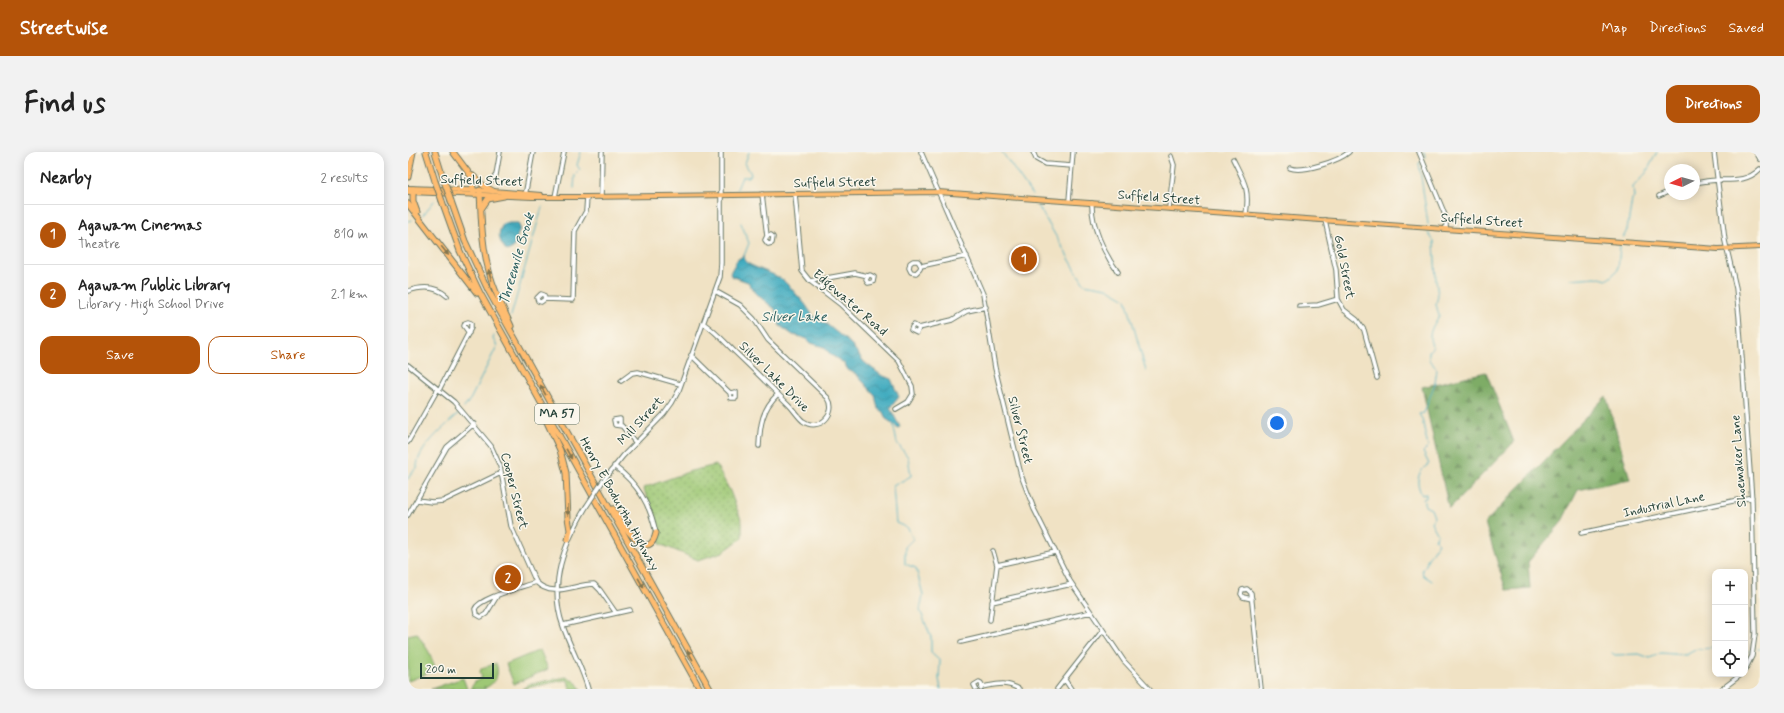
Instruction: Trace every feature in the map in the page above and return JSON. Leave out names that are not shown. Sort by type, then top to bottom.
[{"type":"highway","points":[[408,175],[413,152]]},
{"type":"highway","name":"Henry E Bodurtha Highway","points":[[426,152],[442,201],[468,268],[504,337],[700,689]]},
{"type":"highway","name":"Henry E Bodurtha Highway","points":[[435,152],[451,201],[476,266],[527,362],[710,689]]},
{"type":"highway","points":[[454,152],[482,185],[494,191]]},
{"type":"highway","points":[[468,170],[477,192],[485,254],[490,276],[527,362]]},
{"type":"highway","points":[[410,190],[420,220]]},
{"type":"highway","points":[[480,214],[488,199],[504,196]]},
{"type":"highway","points":[[408,204],[475,291],[504,337]]},
{"type":"highway","points":[[528,380],[556,440],[564,462],[567,478],[568,518],[570,530],[568,540]]},
{"type":"highway","points":[[585,465],[618,517],[636,540],[642,544],[648,544],[654,540],[656,533]]},
{"type":"main road","name":"Suffield Street","points":[[410,190],[477,192],[494,191],[555,197],[938,192],[1726,249],[1760,247]]},
{"type":"main road","name":"Suffield Street","points":[[477,192],[504,196],[525,195]]},
{"type":"street","points":[[491,181],[496,175],[500,152]]},
{"type":"street","points":[[525,195],[533,152]]},
{"type":"street","points":[[555,197],[564,152]]},
{"type":"street","points":[[601,197],[602,152]]},
{"type":"street","name":"Mill Street","points":[[588,689],[563,625],[559,609],[557,591],[560,564],[568,540],[603,481],[635,442],[667,411],[680,384],[715,291],[721,263],[720,152]]},
{"type":"street","name":"Silver Street","points":[[921,152],[980,286],[986,307],[995,368],[1021,475],[1035,512],[1072,584],[1090,612],[1127,666],[1150,689]]},
{"type":"street","points":[[1033,152],[1036,159],[1042,163],[1072,166]]},
{"type":"street","points":[[1069,201],[1073,152]]},
{"type":"street","points":[[1290,168],[1297,170],[1332,161],[1349,152]]},
{"type":"street","points":[[1420,152],[1446,218],[1446,229]]},
{"type":"street","name":"Shoemaker Lane","points":[[1714,152],[1726,249],[1738,302],[1752,498],[1756,634],[1752,656],[1748,664]]},
{"type":"street","points":[[1756,152],[1760,158]]},
{"type":"street","points":[[1169,208],[1174,165],[1171,156]]},
{"type":"street","points":[[1233,159],[1247,188],[1248,201],[1246,214]]},
{"type":"street","points":[[1700,182],[1745,179],[1760,169]]},
{"type":"street","points":[[762,194],[767,236]]},
{"type":"street","name":"Edgewater Road","points":[[795,194],[801,267],[803,274],[810,282],[843,307],[901,363],[912,386],[913,394],[908,402],[896,409]]},
{"type":"street","points":[[1660,196],[1664,194]]},
{"type":"street","points":[[545,299],[573,300],[575,231],[586,211],[587,197]]},
{"type":"street","points":[[1092,203],[1092,215],[1102,245],[1107,258],[1118,272]]},
{"type":"street","name":"Gold Street","points":[[1325,220],[1336,270],[1338,299],[1344,310],[1357,320],[1364,330],[1377,378]]},
{"type":"street","points":[[921,266],[967,256]]},
{"type":"street","points":[[810,282],[855,273],[868,276]]},
{"type":"street","points":[[820,290],[824,279]]},
{"type":"street","points":[[408,291],[423,287],[430,287],[443,292],[448,296]]},
{"type":"street","name":"Silver Lake Drive","points":[[703,323],[778,394],[803,420],[808,423],[822,423],[830,414],[830,403],[826,395],[768,340],[754,320],[740,305],[715,291]]},
{"type":"street","points":[[1299,306],[1318,306],[1338,299]]},
{"type":"street","points":[[919,328],[952,320],[967,311],[986,307]]},
{"type":"street","points":[[408,442],[469,333]]},
{"type":"street","points":[[691,355],[730,393]]},
{"type":"street","name":"Cooper Street","points":[[409,367],[454,402],[492,446],[497,457],[501,473],[510,522],[536,582]]},
{"type":"street","points":[[621,380],[632,373],[638,372],[680,384]]},
{"type":"street","points":[[759,446],[763,414],[770,402],[778,394]]},
{"type":"street","points":[[408,515],[447,447],[474,424]]},
{"type":"street","points":[[620,425],[635,442]]},
{"type":"street","points":[[614,466],[629,478],[642,495],[651,512],[656,533]]},
{"type":"street","points":[[417,500],[434,502],[443,501],[501,473]]},
{"type":"street","name":"Industrial Lane","points":[[1581,533],[1752,498]]},
{"type":"street","points":[[990,620],[997,565],[993,551]]},
{"type":"street","points":[[997,565],[1055,552]]},
{"type":"street","points":[[497,596],[486,615],[481,617],[477,615],[475,611],[476,606],[497,596],[536,582],[543,588],[557,591],[594,584],[616,613]]},
{"type":"street","points":[[992,602],[1072,584]]},
{"type":"street","points":[[1252,599],[1261,689]]},
{"type":"street","points":[[563,625],[630,610]]},
{"type":"street","points":[[961,642],[1090,612]]},
{"type":"street","points":[[1057,689],[1103,630]]},
{"type":"street","points":[[1722,689],[1738,677]]},
{"type":"street","points":[[1064,680],[1071,689]]},
{"type":"street","points":[[976,689],[974,685],[978,682],[982,683],[982,688],[1004,683],[1010,684],[1019,689]]},
{"type":"green space","points":[[1486,372],[1514,442],[1449,509],[1422,387]]},
{"type":"green space","points":[[1606,396],[1630,479],[1578,490],[1561,523],[1528,562],[1530,588],[1506,590],[1485,523]]},
{"type":"green space","points":[[716,465],[730,491],[742,522],[742,538],[723,552],[698,560],[660,544],[656,518],[643,488],[691,471]]},
{"type":"green space","points":[[417,633],[429,652],[435,667],[434,671],[408,681],[408,635]]},
{"type":"green space","points":[[540,650],[548,669],[514,684],[506,664]]},
{"type":"green space","points":[[496,663],[498,671],[492,684],[485,688],[484,686],[485,689],[470,689],[475,682],[482,678],[480,672],[481,669]]},
{"type":"green space","points":[[566,677],[574,680],[581,689],[570,689],[568,680],[564,680],[522,689],[530,684]]},
{"type":"green space","points":[[463,678],[467,689],[431,689]]},
{"type":"water","points":[[504,223],[518,223],[520,228],[513,248],[507,251],[500,241],[499,234]]},
{"type":"water","name":"Silver Lake","points":[[744,255],[747,263],[784,281],[805,304],[815,318],[825,323],[851,344],[864,362],[881,375],[891,379],[899,397],[890,408],[900,427],[897,428],[886,419],[883,412],[878,409],[875,395],[856,374],[848,370],[844,363],[831,355],[824,347],[811,343],[807,339],[793,335],[780,326],[775,309],[755,293],[748,282],[731,276],[730,273],[737,260]]},
{"type":"waterway","name":"Threemile Brook","points":[[574,188],[575,175],[580,170],[577,165],[581,152]]},
{"type":"waterway","points":[[737,189],[742,177],[749,177],[751,174],[745,163],[749,152]]},
{"type":"waterway","points":[[1002,152],[1032,195]]},
{"type":"waterway","points":[[1424,152],[1425,157]]},
{"type":"waterway","points":[[1623,238],[1627,230],[1632,200],[1634,198],[1633,187],[1646,173],[1657,152]]},
{"type":"waterway","points":[[1421,162],[1419,163],[1428,224]]},
{"type":"waterway","points":[[423,215],[434,201]]},
{"type":"waterway","points":[[1037,204],[1084,284],[1107,288],[1126,299],[1146,371]]},
{"type":"waterway","name":"Threemile Brook","points":[[511,316],[542,207]]},
{"type":"waterway","points":[[408,221],[412,220]]},
{"type":"waterway","points":[[741,223],[749,243],[744,256]]},
{"type":"waterway","points":[[1428,233],[1434,241],[1438,296],[1436,304],[1439,316],[1430,335],[1433,347],[1429,351],[1429,360],[1437,369],[1435,383],[1424,413],[1419,414],[1422,419],[1428,447],[1423,452],[1429,464],[1422,470],[1418,478],[1418,486],[1422,495],[1426,494],[1426,498],[1423,499],[1425,506],[1431,509],[1434,517],[1431,522],[1437,533]]},
{"type":"waterway","points":[[1570,279],[1596,277],[1607,280],[1618,270],[1620,246]]},
{"type":"waterway","name":"Threemile Brook","points":[[464,408],[471,398],[497,346],[493,339],[494,336]]},
{"type":"waterway","name":"Threemile Brook","points":[[408,479],[412,472],[417,468],[421,453],[427,445],[459,413]]},
{"type":"waterway","points":[[893,423],[897,443],[908,457],[911,476],[893,486],[896,523],[908,528],[913,539],[905,547],[905,564],[916,568],[923,595],[920,610],[931,637],[931,653],[940,661],[939,679],[941,689]]},
{"type":"waterway","points":[[1432,581],[1423,575],[1422,569],[1426,565],[1427,560],[1438,543],[1435,540],[1437,535]]},
{"type":"waterway","points":[[1612,653],[1615,655],[1639,654],[1650,658],[1661,653],[1686,655],[1697,649],[1712,648]]},
{"type":"place","name":"Agawam Cinemas","points":[[1024,259]]},
{"type":"place","name":"Agawam Public Library","points":[[508,578]]}]
